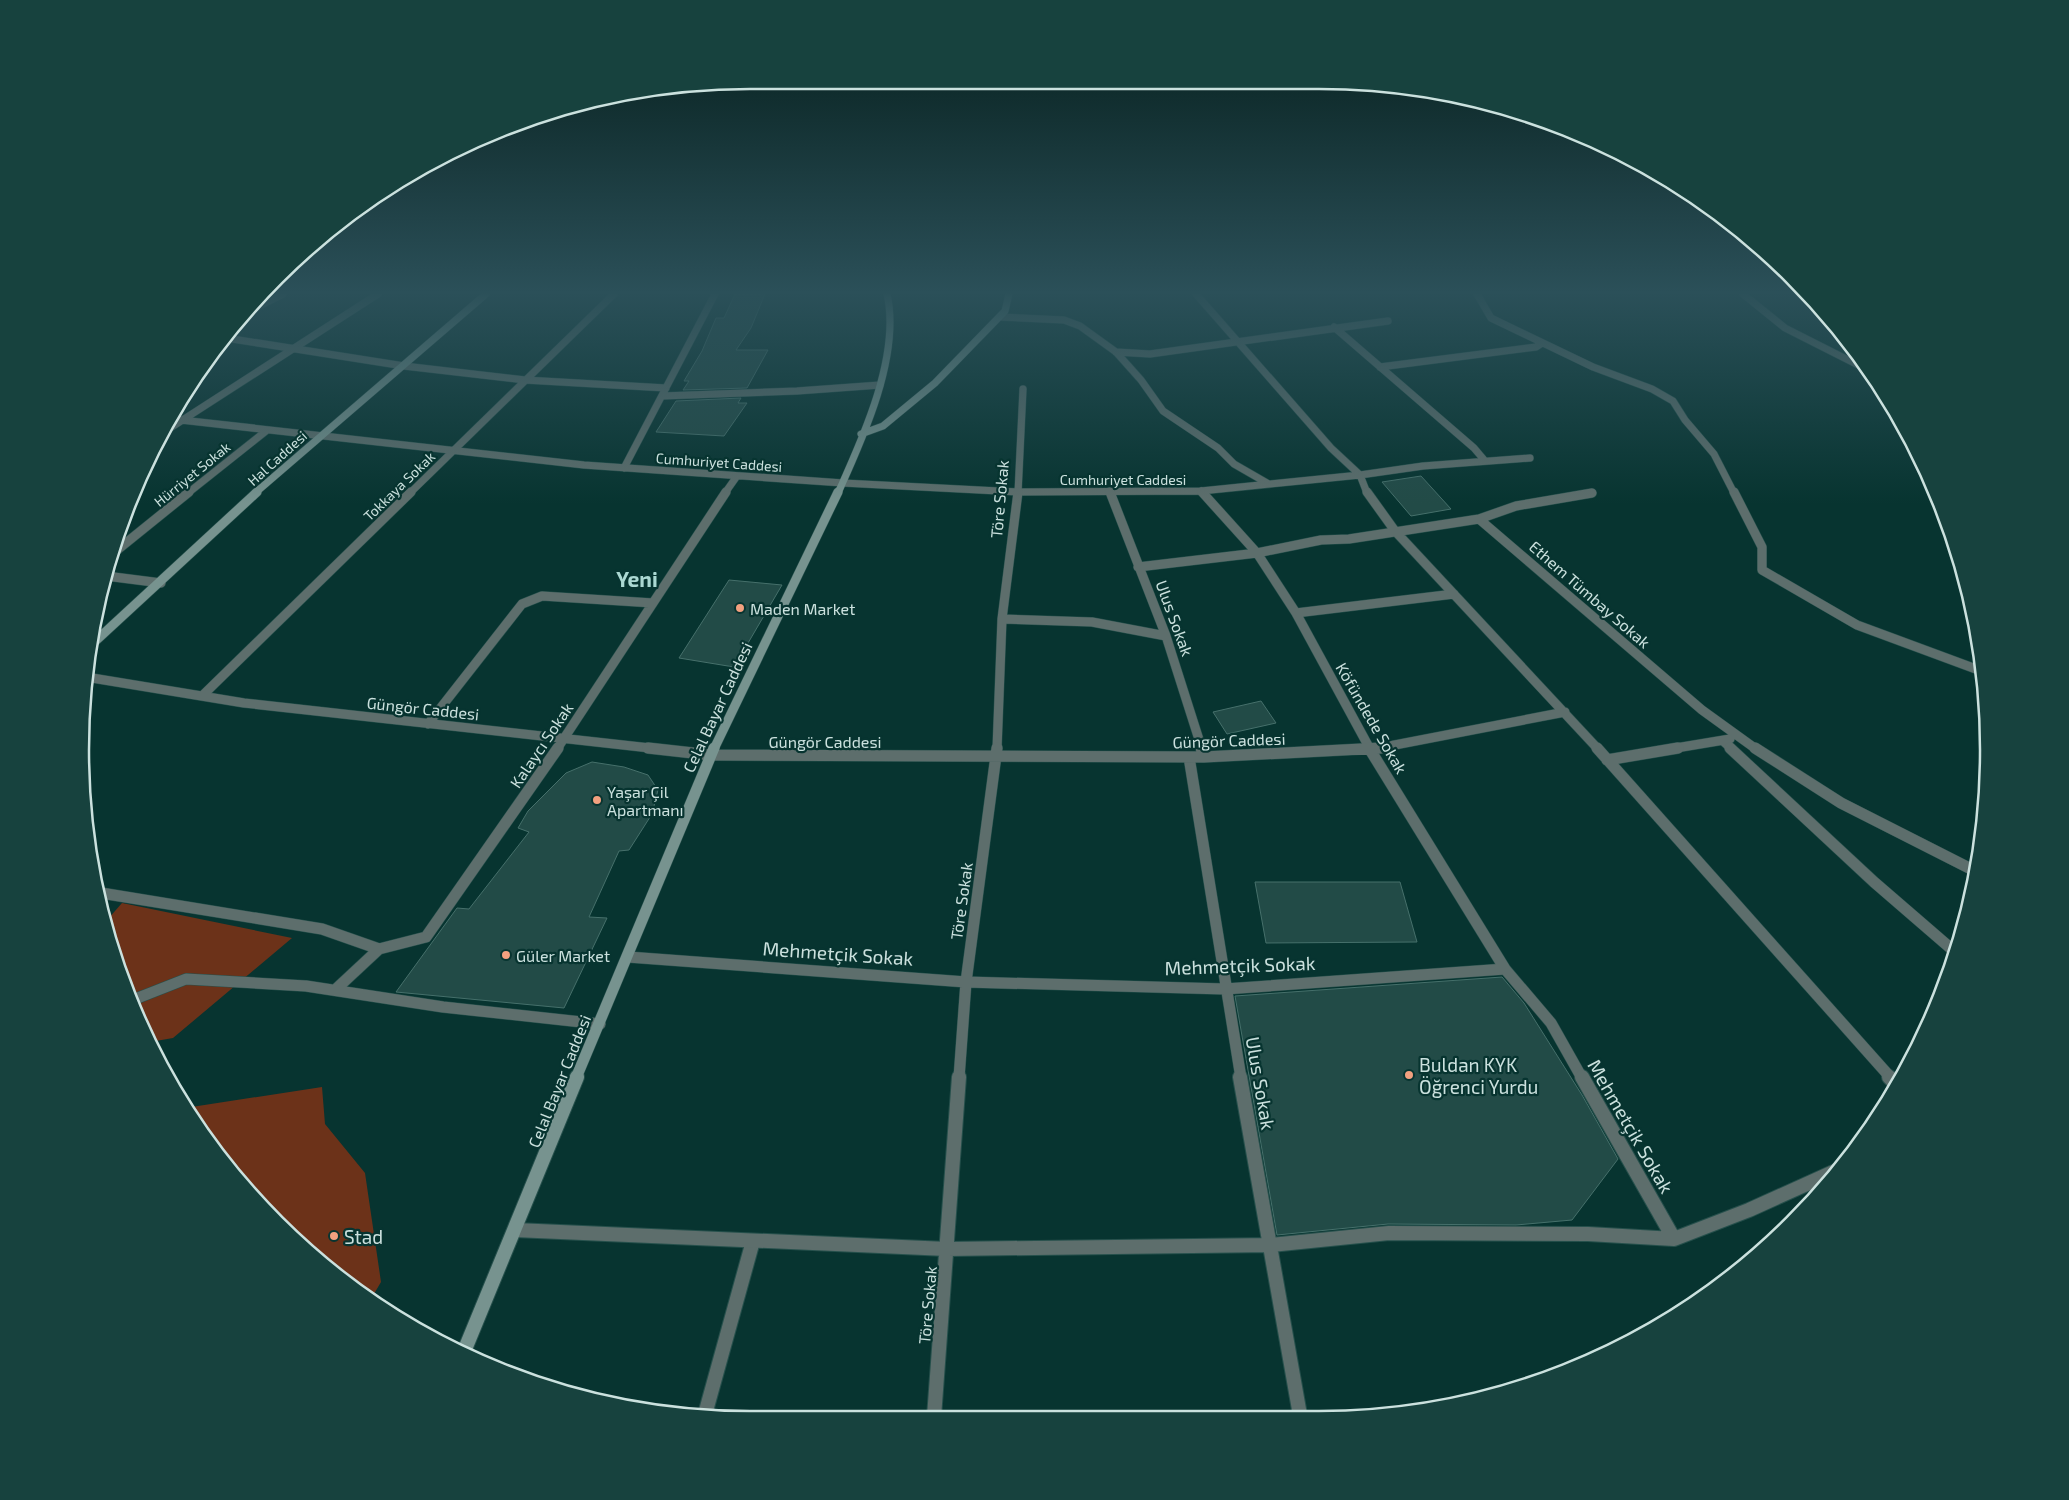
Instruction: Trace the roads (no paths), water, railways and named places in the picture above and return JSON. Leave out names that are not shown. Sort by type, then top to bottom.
[{"type":"street","points":[[173,426],[271,364]]},
{"type":"street","points":[[390,364],[525,380],[666,388]]},
{"type":"street","name":"Hal Caddesi","points":[[98,639],[161,583],[284,467],[406,364]]},
{"type":"street","name":"Tokkaya Sokak","points":[[202,696],[542,364]]},
{"type":"street","points":[[624,468],[679,364]]},
{"type":"street","name":"Celal Bayar Caddesi","points":[[466,1347],[711,755],[842,483],[880,385],[885,364]]},
{"type":"street","points":[[861,434],[883,426],[907,408],[953,364]]},
{"type":"street","points":[[1127,364],[1142,380],[1164,411],[1218,448],[1234,464],[1267,483]]},
{"type":"street","points":[[1256,364],[1331,448],[1360,475],[1367,493],[1395,531],[1565,712],[1892,1080]]},
{"type":"street","points":[[1377,364],[1474,448],[1485,461]]},
{"type":"street","points":[[1380,367],[1403,364]]},
{"type":"street","points":[[1587,364],[1652,390],[1673,401],[1685,420],[1714,454],[1762,547],[1762,570],[1807,598],[1857,624],[1975,669]]},
{"type":"street","points":[[662,396],[797,391],[880,385]]},
{"type":"street","name":"Töre Sokak","points":[[934,1411],[966,982],[997,756],[1002,619],[1018,492],[1022,390]]},
{"type":"street","name":"Cumhuriyet Caddesi","points":[[176,420],[320,437],[624,468],[842,483],[1018,492],[1201,491],[1360,475],[1424,466],[1530,458]]},
{"type":"street","name":"Hürriyet Sokak","points":[[121,547],[266,430]]},
{"type":"street","name":"Kalaycı Sokak","points":[[335,990],[379,949],[426,937],[564,739],[737,476]]},
{"type":"street","name":"Köfündede Sokak","points":[[1201,491],[1256,553],[1296,613],[1370,750],[1505,969]]},
{"type":"street","name":"Ulus Sokak","points":[[1110,492],[1166,636],[1204,757]]},
{"type":"street","points":[[1138,567],[1256,553],[1321,540],[1349,539],[1480,519],[1486,514],[1507,509],[1592,493]]},
{"type":"street","name":"Ethem Tümbay Sokak","points":[[1480,519],[1702,710],[1777,764],[1841,803],[1970,869]]},
{"type":"street","points":[[112,577],[161,583]]},
{"type":"street","points":[[1296,613],[1454,594]]},
{"type":"street","points":[[428,724],[522,604],[542,596],[653,604]]},
{"type":"street","points":[[1002,619],[1092,622],[1166,636]]},
{"type":"street","name":"Güngör Caddesi","points":[[93,678],[202,696],[428,724],[711,755],[1204,757],[1370,750],[1565,712]]},
{"type":"street","points":[[1607,760],[1741,738]]},
{"type":"street","points":[[1723,740],[1874,882],[1950,948]]},
{"type":"street","name":"Ulus Sokak","points":[[1189,757],[1225,989],[1299,1411]]},
{"type":"street","points":[[104,894],[322,929],[379,949]]},
{"type":"street","name":"Mehmetçik Sokak","points":[[628,957],[966,982],[1225,989],[1505,969],[1551,1023],[1674,1240]]},
{"type":"street","points":[[137,998],[186,979],[306,986],[443,1007],[600,1024]]},
{"type":"street","points":[[514,1230],[947,1249],[1271,1245],[1389,1233],[1588,1234],[1674,1240],[1749,1210],[1824,1176]]},
{"type":"street","points":[[706,1410],[753,1241]]},
{"type":"place","name":"Maden Market","points":[[740,608]]},
{"type":"place","name":"Yaşar Çil Apartmanı","points":[[597,800]]},
{"type":"place","name":"Güler Market","points":[[506,955]]},
{"type":"place","name":"Buldan KYK Öğrenci Yurdu","points":[[1409,1075]]},
{"type":"place","name":"Stad","points":[[334,1236]]},
{"type":"district","name":"Yeni","points":[[637,578]]}]
